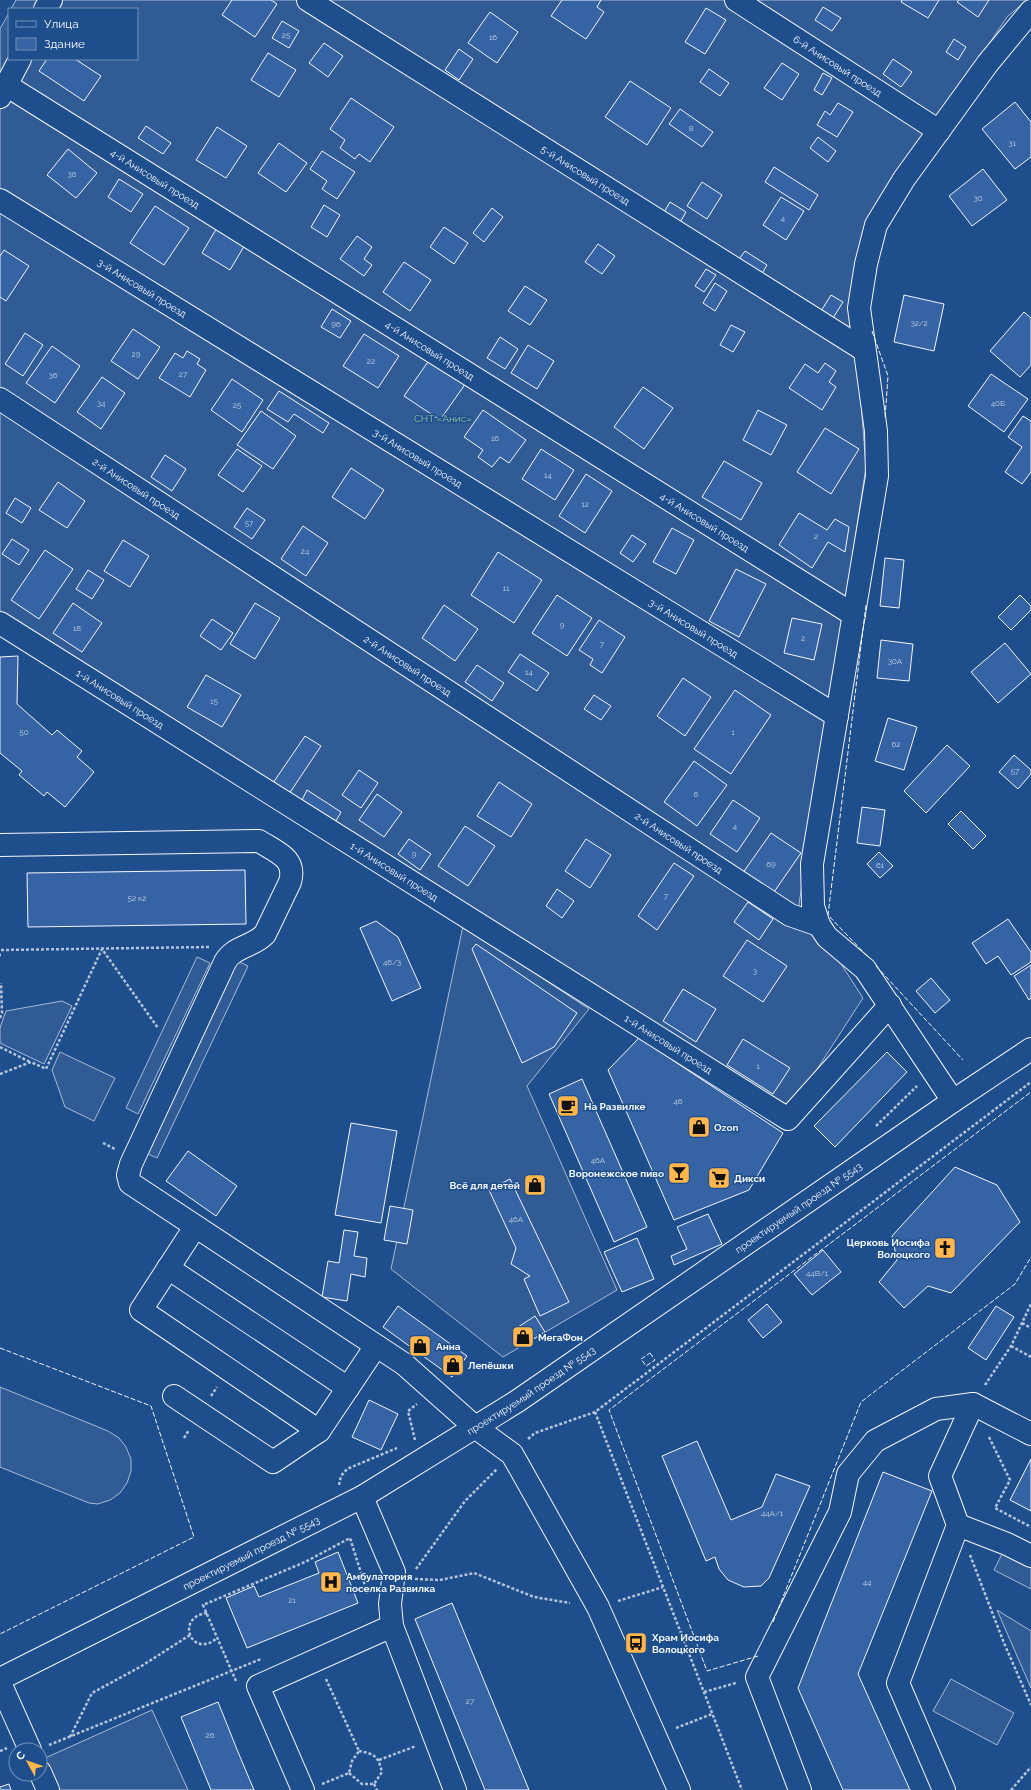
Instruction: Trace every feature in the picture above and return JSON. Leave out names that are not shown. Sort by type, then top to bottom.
[{"type":"street","name":"5-й Анисовый проезд","points":[[308,0],[864,350]]},
{"type":"street","name":"6-й Анисовый проезд","points":[[736,0],[939,131]]},
{"type":"street","points":[[953,1101],[865,969],[828,938],[819,925],[813,906],[812,864],[877,476],[876,430],[859,308],[866,264],[876,225],[904,179],[988,63],[1031,11]]},
{"type":"street","points":[[3,91],[19,60]]},
{"type":"street","name":"4-й Анисовый проезд","points":[[3,91],[854,615]]},
{"type":"street","name":"3-й Анисовый проезд","points":[[0,200],[837,716]]},
{"type":"street","name":"2-й Анисовый проезд","points":[[0,399],[790,914],[819,925]]},
{"type":"street","name":"1-й Анисовый проезд","points":[[0,623],[788,1119],[890,1005]]},
{"type":"street","points":[[0,845],[259,842],[284,856],[290,862],[292,873],[265,934],[260,940],[232,953],[225,962],[131,1164],[128,1175],[130,1183],[404,1364],[475,1427],[512,1454],[598,1607],[679,1790]]},
{"type":"street","name":"проектируемый проезд № 5543","points":[[0,1679],[362,1497],[516,1402],[953,1101],[1031,1049]]},
{"type":"street","points":[[195,1227],[141,1310],[319,1431]]},
{"type":"street","points":[[168,1268],[348,1388]]},
{"type":"street","points":[[174,1396],[273,1462],[319,1431],[376,1346]]},
{"type":"street","points":[[800,1790],[757,1677],[840,1512],[848,1474],[875,1441],[936,1409],[973,1404],[1031,1434]]},
{"type":"street","points":[[944,1790],[898,1683],[958,1525],[940,1476],[973,1404]]},
{"type":"street","points":[[362,1497],[394,1572],[390,1604],[392,1626],[455,1790]]},
{"type":"street","points":[[958,1525],[1007,1544],[1031,1556]]},
{"type":"street","points":[[309,1789],[258,1686],[392,1626]]},
{"type":"street","points":[[0,1683],[27,1742]]},
{"type":"path","points":[[1,950],[219,947],[232,953]]},
{"type":"path","points":[[102,949],[158,1028]]},
{"type":"path","points":[[0,1047],[46,1069],[102,949]]},
{"type":"path","points":[[0,1018],[2,1013],[1,983]]},
{"type":"path","points":[[0,1074],[31,1062]]},
{"type":"path","points":[[413,1573],[465,1501],[535,1432],[595,1412],[1031,1082]]},
{"type":"path","points":[[1031,1304],[1011,1346],[973,1404],[1010,1480],[995,1508],[1031,1527]]},
{"type":"path","points":[[1022,1323],[1031,1328]]},
{"type":"path","points":[[1011,1346],[1031,1357]]},
{"type":"path","points":[[408,1444],[415,1441],[408,1411],[433,1390]]},
{"type":"path","points":[[595,1412],[742,1790]]},
{"type":"path","points":[[340,1490],[339,1481],[347,1469],[401,1446]]},
{"type":"path","points":[[958,1525],[1004,1643],[1031,1705]]},
{"type":"path","points":[[238,1684],[203,1605],[305,1562],[350,1538],[369,1597]]},
{"type":"path","points":[[409,1579],[440,1580],[474,1573],[534,1597],[598,1607],[663,1587]]},
{"type":"path","points":[[207,1613],[199,1614],[192,1620],[189,1627],[190,1635],[195,1642],[203,1645],[211,1644],[217,1638]]},
{"type":"path","points":[[70,1737],[92,1693],[140,1667],[190,1635]]},
{"type":"path","points":[[48,1746],[267,1657]]},
{"type":"path","points":[[317,1660],[359,1751]]},
{"type":"path","points":[[704,1692],[757,1677]]},
{"type":"path","points":[[379,1760],[435,1739]]},
{"type":"path","points":[[359,1751],[371,1754],[379,1760],[382,1772],[374,1784]]},
{"type":"path","points":[[349,1773],[352,1761],[359,1751]]},
{"type":"path","points":[[1011,1790],[1031,1767]]},
{"type":"path","points":[[309,1789],[349,1773]]},
{"type":"path","points":[[349,1773],[362,1784],[374,1784]]},
{"type":"path","points":[[374,1784],[377,1790]]},
{"type":"shaded area","name":"СНТ «Анис»","points":[[16,0],[1027,0],[1007,17],[864,231],[858,364],[866,467],[799,904],[801,916],[808,929],[815,938],[832,950],[863,998],[783,1122],[0,635],[0,29],[8,15],[8,60],[138,60],[138,8],[12,8]]},
{"type":"shaded area","points":[[463,926],[589,1009],[527,1086],[617,1290],[503,1357],[391,1269]]},
{"type":"shaded area","points":[[197,957],[210,963],[138,1114],[126,1108]]},
{"type":"shaded area","points":[[235,960],[248,966],[157,1158],[144,1152]]},
{"type":"shaded area","points":[[62,1001],[72,1006],[44,1064],[0,1043],[0,1028],[6,1011]]},
{"type":"shaded area","points":[[60,1052],[115,1078],[94,1121],[65,1107],[52,1070]]},
{"type":"shaded area","points":[[0,1387],[108,1431],[119,1438],[126,1447],[131,1459],[131,1471],[127,1483],[120,1493],[110,1500],[98,1504],[89,1503],[0,1467]]},
{"type":"shaded area","points":[[1007,1544],[1031,1556],[1031,1589],[994,1570]]},
{"type":"shaded area","points":[[997,1610],[1031,1631],[1031,1688]]},
{"type":"shaded area","points":[[951,1679],[1014,1713],[997,1745],[933,1711]]},
{"type":"shaded area","points":[[152,1710],[188,1790],[57,1790],[48,1770],[48,1757]]},
{"type":"building","points":[[232,0],[271,0],[277,4],[255,37],[222,15]]},
{"type":"building","points":[[562,0],[601,0],[597,7],[604,12],[586,39],[551,16]]},
{"type":"building","points":[[902,0],[939,0],[928,18],[901,2]]},
{"type":"building","points":[[959,0],[989,0],[978,17],[957,2]]},
{"type":"building","points":[[823,7],[841,18],[832,31],[815,20]]},
{"type":"building","points":[[706,8],[726,20],[705,54],[685,42]]},
{"type":"building","points":[[490,12],[518,32],[497,63],[468,43]]},
{"type":"building","points":[[282,21],[299,31],[289,48],[272,38]]},
{"type":"building","points":[[954,39],[966,47],[958,60],[946,52]]},
{"type":"building","points":[[324,43],[343,56],[328,77],[309,63]]},
{"type":"building","points":[[459,49],[473,59],[459,80],[445,70]]},
{"type":"building","points":[[268,53],[296,70],[279,97],[251,80]]},
{"type":"building","points":[[893,59],[912,72],[901,87],[883,74]]},
{"type":"building","points":[[46,60],[77,60],[101,76],[84,101],[39,71]]},
{"type":"building","points":[[782,63],[799,74],[782,100],[764,88]]},
{"type":"building","points":[[709,69],[729,83],[720,96],[700,82]]},
{"type":"building","points":[[823,73],[832,78],[822,95],[814,90]]},
{"type":"building","points":[[630,81],[671,108],[647,145],[605,117]]},
{"type":"building","points":[[351,98],[394,127],[370,162],[359,154],[355,159],[340,148],[345,140],[330,129]]},
{"type":"building","points":[[1015,102],[1031,122],[1031,157],[1015,169],[982,129]]},
{"type":"building","points":[[838,103],[853,112],[837,137],[817,125],[825,111],[830,115]]},
{"type":"building","points":[[680,109],[713,132],[702,147],[669,124]]},
{"type":"building","points":[[146,126],[171,143],[163,154],[138,138]]},
{"type":"building","points":[[217,127],[247,146],[226,178],[196,160]]},
{"type":"building","points":[[818,137],[836,151],[828,162],[810,148]]},
{"type":"building","points":[[279,143],[307,163],[286,192],[258,173]]},
{"type":"building","points":[[68,149],[97,173],[76,198],[47,175]]},
{"type":"building","points":[[322,151],[355,172],[337,199],[322,189],[327,181],[310,169]]},
{"type":"building","points":[[774,167],[818,195],[809,210],[765,182]]},
{"type":"building","points":[[983,169],[1007,200],[972,226],[949,196]]},
{"type":"building","points":[[119,179],[143,194],[131,212],[108,197]]},
{"type":"building","points":[[702,182],[722,195],[707,219],[687,206]]},
{"type":"building","points":[[781,197],[804,211],[786,240],[763,225]]},
{"type":"building","points":[[670,202],[686,212],[679,224],[663,214]]},
{"type":"building","points":[[324,205],[340,215],[327,237],[311,227]]},
{"type":"building","points":[[155,206],[189,228],[164,265],[130,243]]},
{"type":"building","points":[[492,208],[503,217],[484,242],[473,233]]},
{"type":"building","points":[[218,226],[246,243],[230,270],[202,253]]},
{"type":"building","points":[[444,227],[468,243],[454,264],[430,247]]},
{"type":"building","points":[[357,236],[372,247],[364,259],[372,265],[364,276],[340,259]]},
{"type":"building","points":[[598,244],[615,256],[602,274],[585,262]]},
{"type":"building","points":[[4,250],[29,266],[6,301],[0,297],[0,256]]},
{"type":"building","points":[[745,251],[767,265],[760,277],[737,262]]},
{"type":"building","points":[[404,262],[431,280],[410,311],[383,292]]},
{"type":"building","points":[[706,269],[716,275],[704,292],[695,286]]},
{"type":"building","points":[[715,283],[727,291],[715,311],[703,303]]},
{"type":"building","points":[[525,286],[547,300],[530,325],[508,311]]},
{"type":"building","points":[[831,295],[843,302],[833,318],[821,311]]},
{"type":"building","points":[[904,295],[944,304],[934,351],[894,342]]},
{"type":"building","points":[[332,309],[351,321],[340,338],[321,327]]},
{"type":"building","points":[[1024,312],[1031,318],[1031,365],[1020,377],[990,351]]},
{"type":"building","points":[[731,325],[745,332],[733,352],[720,345]]},
{"type":"building","points":[[133,329],[160,347],[138,379],[111,361]]},
{"type":"building","points":[[25,333],[43,345],[23,376],[5,364]]},
{"type":"building","points":[[364,334],[399,356],[378,388],[343,366]]},
{"type":"building","points":[[500,337],[518,349],[505,369],[487,358]]},
{"type":"building","points":[[528,345],[554,361],[537,389],[511,373]]},
{"type":"building","points":[[52,346],[80,366],[55,403],[26,383]]},
{"type":"building","points":[[187,351],[200,359],[197,364],[206,370],[190,397],[159,378],[175,353],[183,358]]},
{"type":"building","points":[[430,359],[466,383],[440,420],[404,396]]},
{"type":"building","points":[[825,363],[836,371],[829,382],[836,387],[822,410],[789,388],[805,364],[818,373]]},
{"type":"building","points":[[991,374],[1028,399],[1004,432],[968,406]]},
{"type":"building","points":[[102,377],[125,393],[101,429],[77,412]]},
{"type":"building","points":[[232,379],[263,400],[242,432],[211,410]]},
{"type":"building","points":[[643,387],[673,408],[644,449],[614,427]]},
{"type":"building","points":[[279,391],[329,423],[323,433],[294,414],[288,422],[267,409]]},
{"type":"building","points":[[483,410],[526,440],[509,463],[500,457],[492,467],[478,457],[483,450],[464,437]]},
{"type":"building","points":[[758,410],[787,425],[771,455],[743,440]]},
{"type":"building","points":[[261,411],[296,436],[273,469],[237,445]]},
{"type":"building","points":[[1023,416],[1031,421],[1031,472],[1022,484],[1005,472],[1022,447],[1008,437]]},
{"type":"building","points":[[825,428],[859,449],[831,494],[797,472]]},
{"type":"building","points":[[237,449],[262,466],[243,492],[218,475]]},
{"type":"building","points":[[541,449],[574,470],[555,500],[522,479]]},
{"type":"building","points":[[165,455],[186,469],[172,491],[151,477]]},
{"type":"building","points":[[724,461],[762,483],[741,520],[702,497]]},
{"type":"building","points":[[351,468],[384,490],[365,519],[332,497]]},
{"type":"building","points":[[586,474],[612,491],[585,533],[559,516]]},
{"type":"building","points":[[58,482],[85,501],[67,528],[39,510]]},
{"type":"building","points":[[15,498],[31,508],[22,523],[6,513]]},
{"type":"building","points":[[247,508],[265,520],[252,539],[234,527]]},
{"type":"building","points":[[799,513],[827,530],[835,519],[849,527],[845,552],[828,542],[812,568],[779,545]]},
{"type":"building","points":[[303,526],[328,543],[306,576],[281,559]]},
{"type":"building","points":[[672,528],[694,540],[676,574],[653,562]]},
{"type":"building","points":[[632,535],[646,544],[633,562],[620,553]]},
{"type":"building","points":[[12,539],[29,550],[19,565],[2,554]]},
{"type":"building","points":[[123,540],[149,556],[130,587],[104,571]]},
{"type":"building","points":[[45,550],[73,569],[39,619],[11,600]]},
{"type":"building","points":[[498,552],[542,580],[514,623],[471,595]]},
{"type":"building","points":[[885,558],[904,560],[899,608],[880,606]]},
{"type":"building","points":[[736,569],[766,584],[739,637],[709,621]]},
{"type":"building","points":[[88,570],[104,580],[92,599],[76,589]]},
{"type":"building","points":[[557,595],[592,618],[567,656],[532,633]]},
{"type":"building","points":[[1020,595],[1031,606],[1031,610],[1011,630],[998,617]]},
{"type":"building","points":[[73,603],[102,623],[82,652],[53,633]]},
{"type":"building","points":[[255,603],[280,618],[255,659],[230,644]]},
{"type":"building","points":[[444,605],[478,629],[455,661],[422,638]]},
{"type":"building","points":[[792,618],[822,624],[814,660],[784,653]]},
{"type":"building","points":[[212,619],[233,633],[221,650],[200,636]]},
{"type":"building","points":[[599,620],[625,637],[602,673],[590,665],[593,659],[579,650]]},
{"type":"building","points":[[881,640],[913,644],[909,681],[877,678]]},
{"type":"building","points":[[1005,643],[1031,674],[998,703],[971,672]]},
{"type":"building","points":[[520,654],[549,673],[537,691],[508,672]]},
{"type":"building","points":[[18,656],[17,704],[52,735],[57,730],[82,751],[77,757],[94,772],[65,807],[47,792],[44,796],[19,775],[22,771],[0,753],[0,657]]},
{"type":"building","points":[[477,665],[504,683],[492,701],[465,682]]},
{"type":"building","points":[[206,675],[241,695],[222,727],[187,707]]},
{"type":"building","points":[[683,678],[711,697],[685,736],[657,716]]},
{"type":"building","points":[[735,690],[771,715],[731,774],[694,749]]},
{"type":"building","points":[[594,695],[611,706],[601,720],[584,709]]},
{"type":"building","points":[[888,718],[917,727],[904,770],[875,761]]},
{"type":"building","points":[[305,736],[321,746],[289,794],[273,783]]},
{"type":"building","points":[[947,745],[970,766],[926,813],[904,791]]},
{"type":"building","points":[[1014,755],[1031,770],[1031,774],[1018,789],[999,772]]},
{"type":"building","points":[[694,761],[727,785],[697,826],[664,802]]},
{"type":"building","points":[[359,770],[378,783],[361,808],[342,795]]},
{"type":"building","points":[[499,782],[532,804],[511,837],[477,816]]},
{"type":"building","points":[[307,790],[341,812],[336,821],[302,800]]},
{"type":"building","points":[[377,794],[402,812],[384,837],[359,820]]},
{"type":"building","points":[[733,800],[760,818],[737,852],[710,834]]},
{"type":"building","points":[[862,807],[885,810],[880,846],[857,843]]},
{"type":"building","points":[[961,811],[986,836],[973,849],[948,824]]},
{"type":"building","points":[[465,826],[495,846],[468,886],[438,866]]},
{"type":"building","points":[[771,833],[801,853],[772,895],[742,874]]},
{"type":"building","points":[[409,839],[431,854],[420,870],[398,854]]},
{"type":"building","points":[[586,839],[611,855],[590,888],[565,871]]},
{"type":"building","points":[[879,852],[893,866],[880,878],[867,864]]},
{"type":"building","points":[[674,863],[694,876],[657,930],[638,916]]},
{"type":"building","points":[[245,870],[246,924],[28,927],[27,873]]},
{"type":"building","points":[[557,889],[574,901],[562,918],[546,906]]},
{"type":"building","points":[[748,902],[773,919],[759,940],[734,922]]},
{"type":"building","points":[[1008,919],[1031,952],[1031,962],[1011,975],[998,956],[986,964],[972,943]]},
{"type":"building","points":[[376,921],[398,937],[421,988],[392,1001],[360,928]]},
{"type":"building","points":[[747,940],[787,966],[763,1002],[723,976]]},
{"type":"building","points":[[476,944],[577,1013],[554,1047],[522,1063],[472,949]]},
{"type":"building","points":[[1031,965],[1031,998],[1029,1000],[1014,976]]},
{"type":"building","points":[[931,978],[950,1000],[935,1013],[916,991]]},
{"type":"building","points":[[683,989],[716,1009],[696,1042],[663,1021]]},
{"type":"building","points":[[639,1038],[783,1133],[749,1190],[674,1220],[608,1070]]},
{"type":"building","points":[[743,1039],[790,1068],[773,1094],[727,1065]]},
{"type":"building","points":[[887,1052],[907,1072],[835,1147],[814,1126]]},
{"type":"building","points":[[582,1079],[647,1227],[614,1242],[549,1094]]},
{"type":"building","points":[[351,1123],[397,1131],[381,1223],[335,1215]]},
{"type":"building","points":[[188,1151],[237,1186],[216,1216],[166,1181]]},
{"type":"building","name":"Церковь Иосифа Волоцкого","points":[[955,1167],[997,1185],[1020,1222],[951,1293],[928,1286],[904,1308],[879,1282],[897,1260],[892,1236]]},
{"type":"building","points":[[510,1179],[569,1302],[540,1316],[524,1279],[530,1276],[511,1264],[516,1248],[489,1190]]},
{"type":"building","points":[[390,1206],[413,1210],[407,1244],[384,1240]]},
{"type":"building","points":[[708,1214],[722,1244],[674,1265],[671,1256],[687,1249],[677,1227]]},
{"type":"building","points":[[344,1230],[358,1232],[354,1256],[367,1258],[365,1277],[351,1274],[347,1301],[322,1297],[328,1261],[339,1263]]},
{"type":"building","points":[[637,1238],[654,1279],[622,1292],[604,1252]]},
{"type":"building","points":[[823,1250],[841,1272],[812,1295],[794,1274]]},
{"type":"building","points":[[767,1304],[782,1322],[763,1338],[748,1320]]},
{"type":"building","points":[[398,1306],[467,1356],[452,1377],[383,1327]]},
{"type":"building","points":[[996,1306],[1014,1317],[986,1360],[968,1348]]},
{"type":"building","points":[[535,1316],[545,1332],[522,1346],[512,1331]]},
{"type":"building","points":[[369,1400],[398,1414],[381,1450],[352,1437]]},
{"type":"building","points":[[697,1441],[731,1520],[762,1507],[776,1474],[810,1486],[769,1578],[761,1586],[744,1587],[728,1580],[719,1569],[715,1557],[706,1561],[662,1456]]},
{"type":"building","points":[[1031,1459],[1031,1511],[1010,1500]]},
{"type":"building","points":[[883,1472],[932,1491],[858,1674],[910,1790],[843,1790],[798,1688]]},
{"type":"building","points":[[338,1552],[358,1603],[247,1648],[226,1598],[254,1586],[259,1597],[319,1573],[315,1562]]},
{"type":"building","points":[[452,1603],[529,1790],[485,1790],[415,1619]]},
{"type":"building","points":[[218,1702],[254,1790],[211,1790],[181,1717]]},
{"type":"building","points":[[9,1784],[11,1790],[0,1790],[0,1787]]},
{"type":"fence","points":[[872,331],[888,376],[885,418]]},
{"type":"fence","points":[[866,605],[828,915],[868,957]]},
{"type":"fence","points":[[876,966],[963,1060]]},
{"type":"fence","points":[[758,1656],[707,1671],[609,1410],[1031,1092]]},
{"type":"fence","points":[[773,1622],[861,1402],[1015,1284],[1031,1257]]},
{"type":"fence","points":[[0,1348],[151,1406],[194,1537],[0,1634]]},
{"type":"fence","points":[[650,1353],[655,1360],[646,1366],[641,1359],[650,1353]]},
{"type":"place","name":"На Развилке","points":[[568,1106]]},
{"type":"place","name":"Ozon","points":[[699,1127]]},
{"type":"place","name":"Воронежское пиво","points":[[679,1173]]},
{"type":"place","name":"Дикси","points":[[719,1178]]},
{"type":"place","name":"Всё для детей","points":[[535,1185]]},
{"type":"place","name":"Церковь Иосифа Волоцкого","points":[[945,1248]]},
{"type":"place","name":"МегаФон","points":[[523,1337]]},
{"type":"place","name":"Анна","points":[[420,1346]]},
{"type":"place","name":"Лепёшки","points":[[453,1365]]},
{"type":"place","name":"Амбулатория поселка Развилка","points":[[331,1582]]},
{"type":"place","name":"Храм Иосифа Волоцкого","points":[[636,1643]]}]
